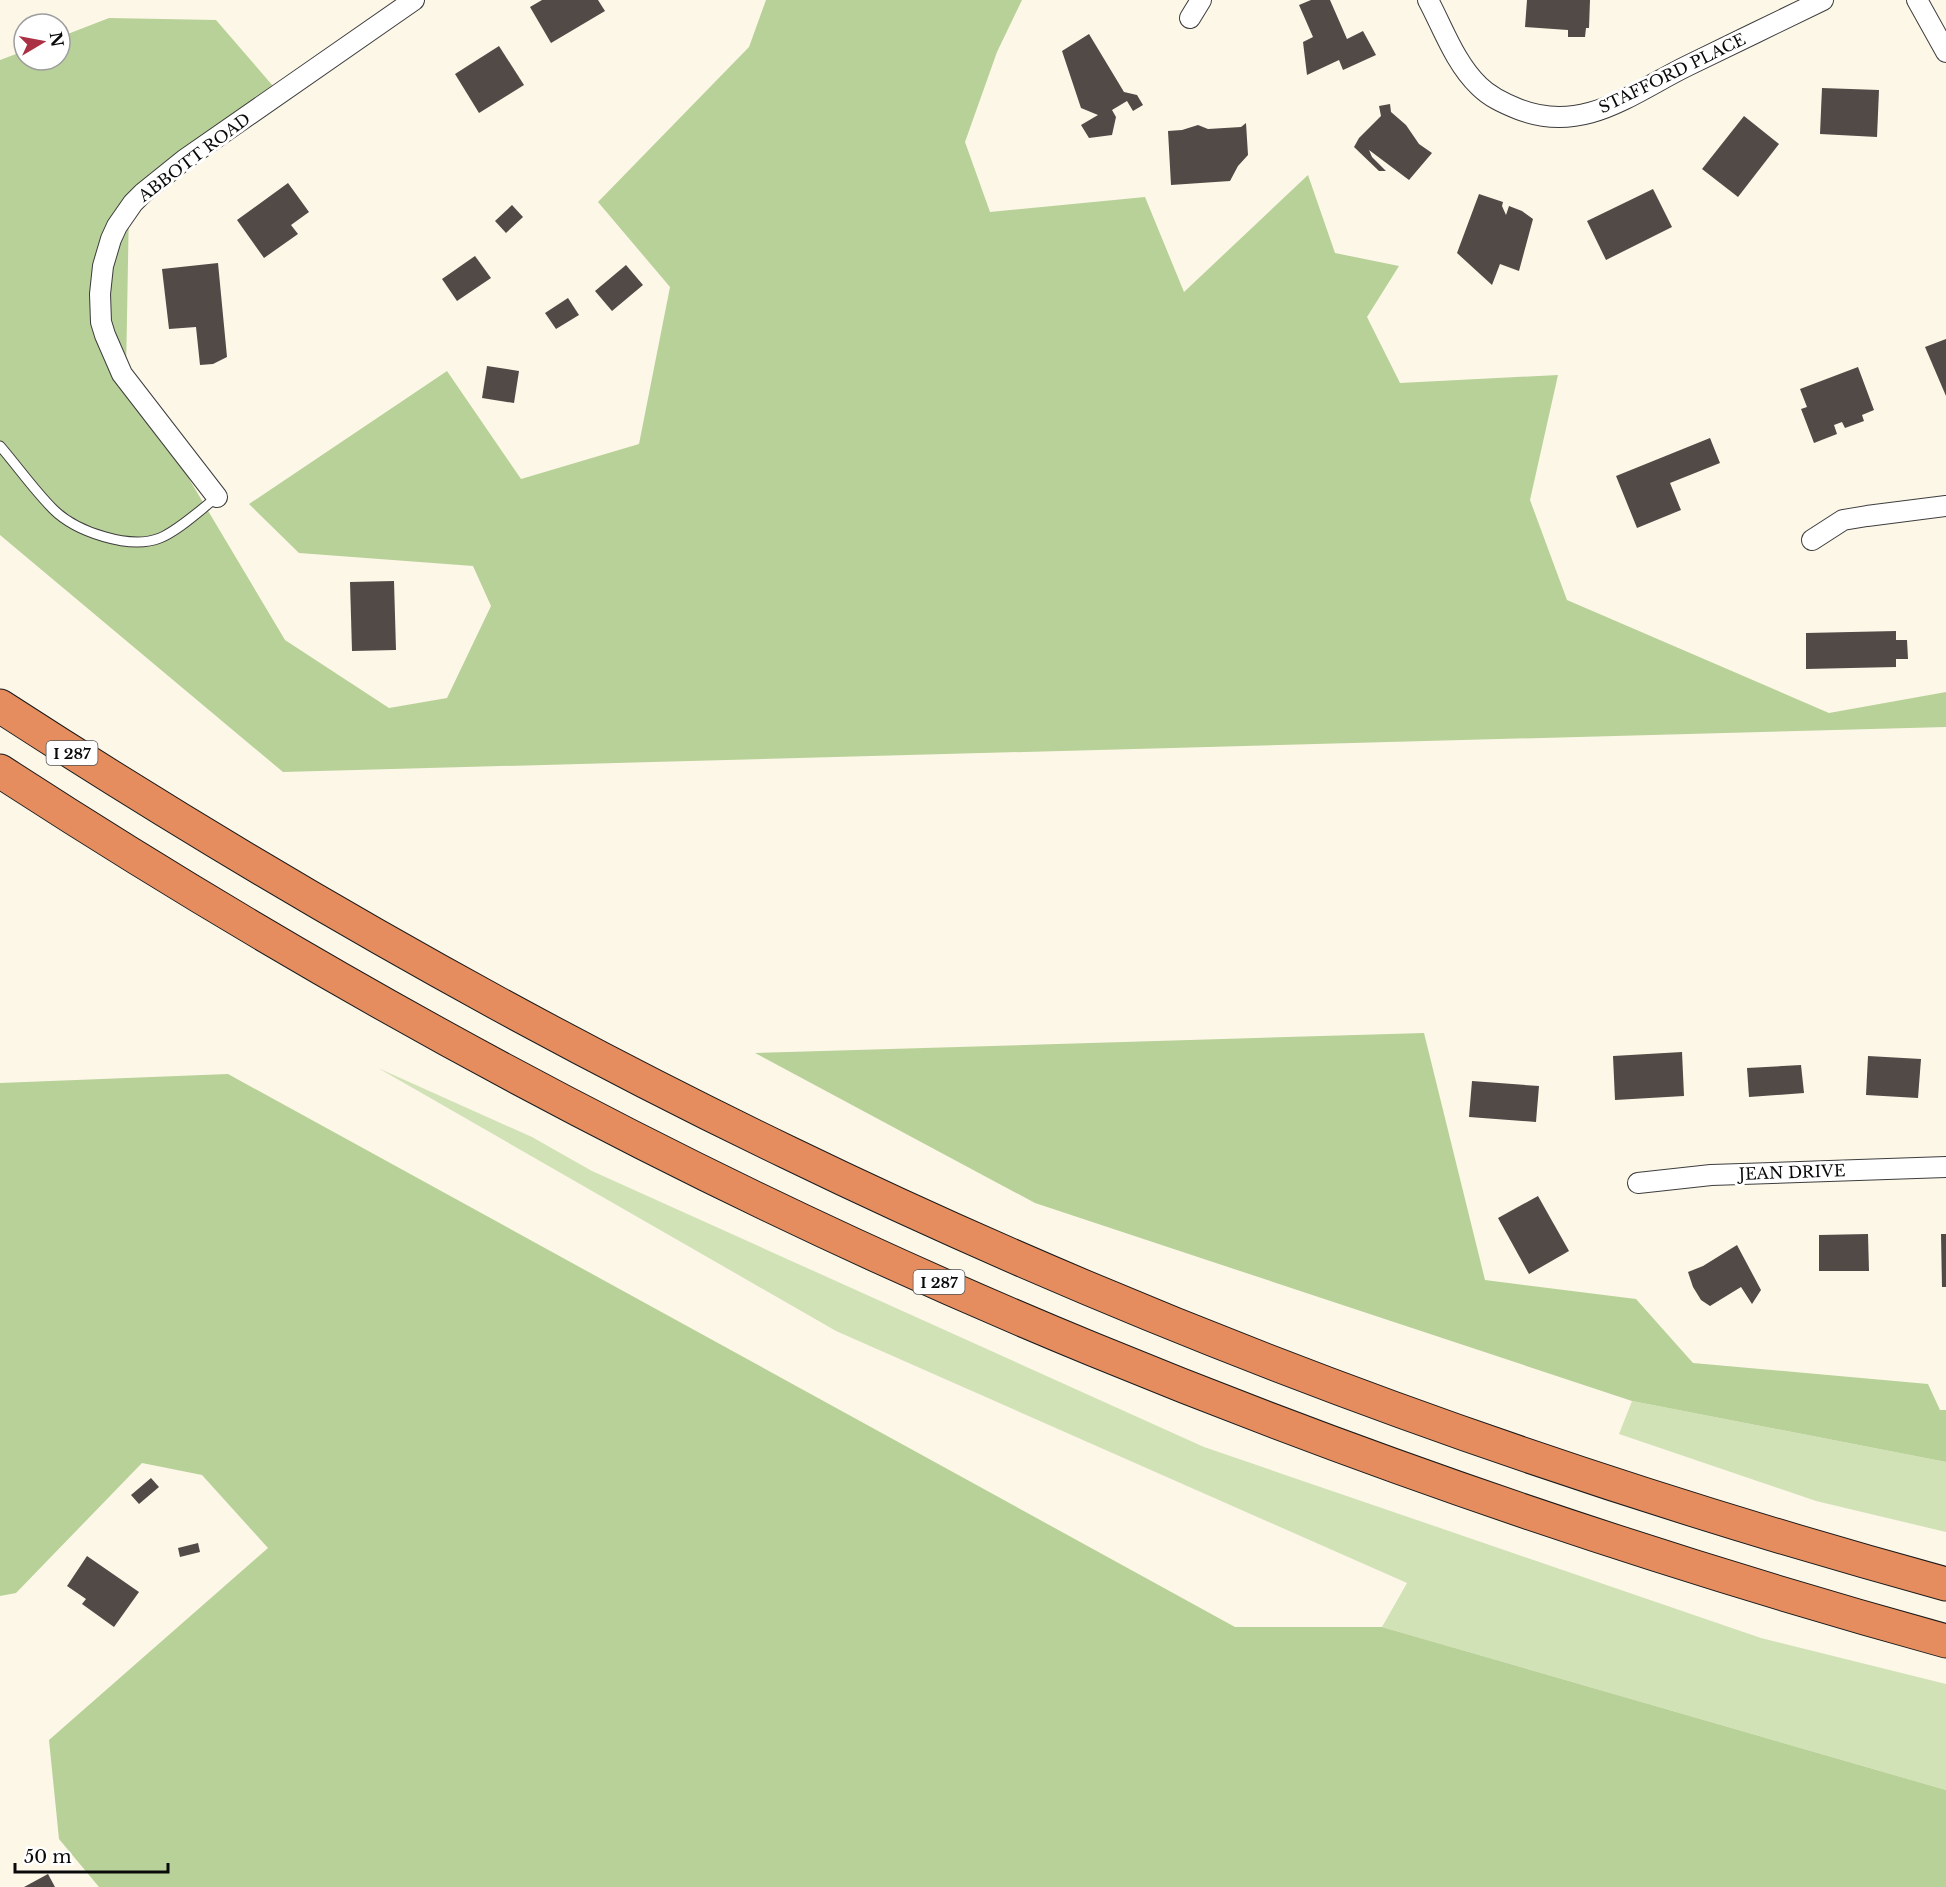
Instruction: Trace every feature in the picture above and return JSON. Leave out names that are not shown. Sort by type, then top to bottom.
[{"type":"highway","name":"I 287","points":[[0,706],[257,867],[471,988],[584,1049],[765,1141],[982,1242],[1108,1297],[1328,1384],[1437,1424],[1660,1499],[1946,1584]]},
{"type":"highway","name":"I 287","points":[[0,771],[240,920],[445,1036],[626,1133],[752,1196],[980,1301],[1099,1352],[1288,1427],[1521,1511],[1758,1588],[1946,1641]]},
{"type":"street","name":"ABBOTT ROAD","points":[[217,497],[122,374],[105,336],[101,322],[100,294],[111,239],[133,203],[184,160],[414,0]]},
{"type":"street","points":[[1190,18],[1201,0]]},
{"type":"street","name":"STAFFORD PLACE","points":[[1428,0],[1462,65],[1485,91],[1502,102],[1528,113],[1570,117],[1602,110],[1628,99],[1662,78],[1822,0]]},
{"type":"street","points":[[1917,0],[1946,52]]},
{"type":"street","points":[[1812,540],[1843,520],[1946,506]]},
{"type":"street","name":"JEAN DRIVE","points":[[1638,1183],[1711,1175],[1946,1167]]},
{"type":"lane","points":[[0,446],[54,511],[84,530],[118,541],[137,542],[160,538],[217,497]]},
{"type":"green space","points":[[766,0],[1022,0],[997,52],[965,142],[990,212],[1145,197],[1184,292],[1308,175],[1335,253],[1399,266],[1367,317],[1400,383],[1558,375],[1530,500],[1567,600],[1829,713],[1946,692],[1946,727],[283,772],[0,535],[0,60],[12,56],[12,72],[72,72],[72,32],[109,18],[216,20],[279,93],[129,206],[126,373],[285,640],[389,708],[447,698],[491,606],[473,566],[299,553],[249,504],[447,371],[521,479],[639,444],[670,287],[598,202],[749,47]]},
{"type":"green space","points":[[1424,1033],[1485,1280],[1636,1299],[1693,1363],[1928,1384],[1940,1410],[1946,1410],[1946,1462],[1632,1401],[1035,1203],[755,1053]]},
{"type":"green space","points":[[378,1068],[532,1137],[592,1171],[1204,1447],[1761,1638],[1946,1684],[1946,1790],[1382,1627],[1407,1583],[836,1331]]},
{"type":"green space","points":[[228,1074],[1235,1627],[1382,1627],[1946,1790],[1946,1887],[99,1887],[59,1839],[49,1740],[268,1548],[202,1475],[142,1463],[16,1593],[0,1596],[0,1083]]},
{"type":"green space","points":[[1632,1401],[1946,1462],[1946,1532],[1816,1501],[1619,1434]]},
{"type":"building","points":[[542,0],[598,0],[605,11],[551,43],[530,7]]},
{"type":"building","points":[[1311,0],[1330,0],[1347,39],[1363,31],[1376,55],[1343,70],[1339,60],[1307,75],[1303,42],[1313,37],[1299,5]]},
{"type":"building","points":[[1527,0],[1590,0],[1589,28],[1586,28],[1585,37],[1568,37],[1568,30],[1525,27]]},
{"type":"building","points":[[1089,34],[1124,92],[1137,95],[1143,105],[1133,111],[1127,101],[1112,110],[1116,117],[1112,135],[1089,138],[1081,125],[1098,115],[1081,108],[1062,51]]},
{"type":"building","points":[[499,46],[524,85],[479,113],[455,74]]},
{"type":"building","points":[[1822,88],[1879,90],[1877,137],[1820,134]]},
{"type":"building","points":[[1390,104],[1391,112],[1406,125],[1419,144],[1432,153],[1409,180],[1369,150],[1372,157],[1386,171],[1379,171],[1354,147],[1359,138],[1381,116],[1379,106]]},
{"type":"building","points":[[1744,116],[1779,144],[1738,197],[1702,169]]},
{"type":"building","points":[[1246,123],[1248,155],[1238,166],[1230,181],[1171,185],[1168,131],[1198,125],[1208,129],[1241,127]]},
{"type":"building","points":[[288,183],[309,212],[291,225],[298,234],[264,258],[237,220]]},
{"type":"building","points":[[1653,189],[1672,227],[1606,260],[1587,221]]},
{"type":"building","points":[[1479,194],[1503,202],[1502,206],[1506,215],[1509,206],[1533,219],[1519,271],[1500,264],[1492,285],[1457,253]]},
{"type":"building","points":[[512,205],[523,217],[506,233],[495,221]]},
{"type":"building","points":[[475,256],[491,278],[457,301],[442,279]]},
{"type":"building","points":[[218,263],[227,357],[213,364],[200,365],[196,327],[169,329],[162,269]]},
{"type":"building","points":[[626,265],[643,285],[612,311],[595,291]]},
{"type":"building","points":[[568,298],[579,315],[556,329],[545,313]]},
{"type":"building","points":[[1946,339],[1946,396],[1925,347]]},
{"type":"building","points":[[487,366],[519,371],[514,403],[482,398]]},
{"type":"building","points":[[1858,367],[1874,410],[1862,415],[1864,421],[1845,428],[1842,422],[1834,425],[1837,434],[1814,443],[1801,409],[1807,407],[1800,389]]},
{"type":"building","points":[[1710,438],[1720,463],[1670,483],[1681,510],[1637,528],[1616,476]]},
{"type":"building","points":[[394,581],[396,650],[352,651],[350,582]]},
{"type":"building","points":[[1896,631],[1896,640],[1907,640],[1908,659],[1896,659],[1896,667],[1806,669],[1806,633]]},
{"type":"building","points":[[1682,1052],[1684,1096],[1615,1100],[1613,1056]]},
{"type":"building","points":[[1868,1056],[1921,1059],[1918,1098],[1866,1095]]},
{"type":"building","points":[[1801,1065],[1804,1093],[1749,1097],[1747,1068]]},
{"type":"building","points":[[1472,1081],[1539,1086],[1536,1122],[1469,1117]]},
{"type":"building","points":[[1538,1196],[1569,1251],[1529,1274],[1498,1218]]},
{"type":"building","points":[[1868,1234],[1869,1271],[1819,1271],[1819,1235]]},
{"type":"building","points":[[1941,1234],[1946,1234],[1946,1287],[1942,1287]]},
{"type":"building","points":[[1737,1245],[1761,1290],[1752,1304],[1741,1287],[1710,1306],[1701,1300],[1688,1272],[1703,1266]]},
{"type":"building","points":[[151,1478],[159,1487],[139,1504],[131,1495]]},
{"type":"building","points":[[198,1543],[200,1552],[180,1557],[178,1548]]},
{"type":"building","points":[[87,1556],[139,1592],[114,1627],[82,1604],[86,1599],[67,1586]]},
{"type":"building","points":[[48,1874],[55,1887],[24,1887]]}]
